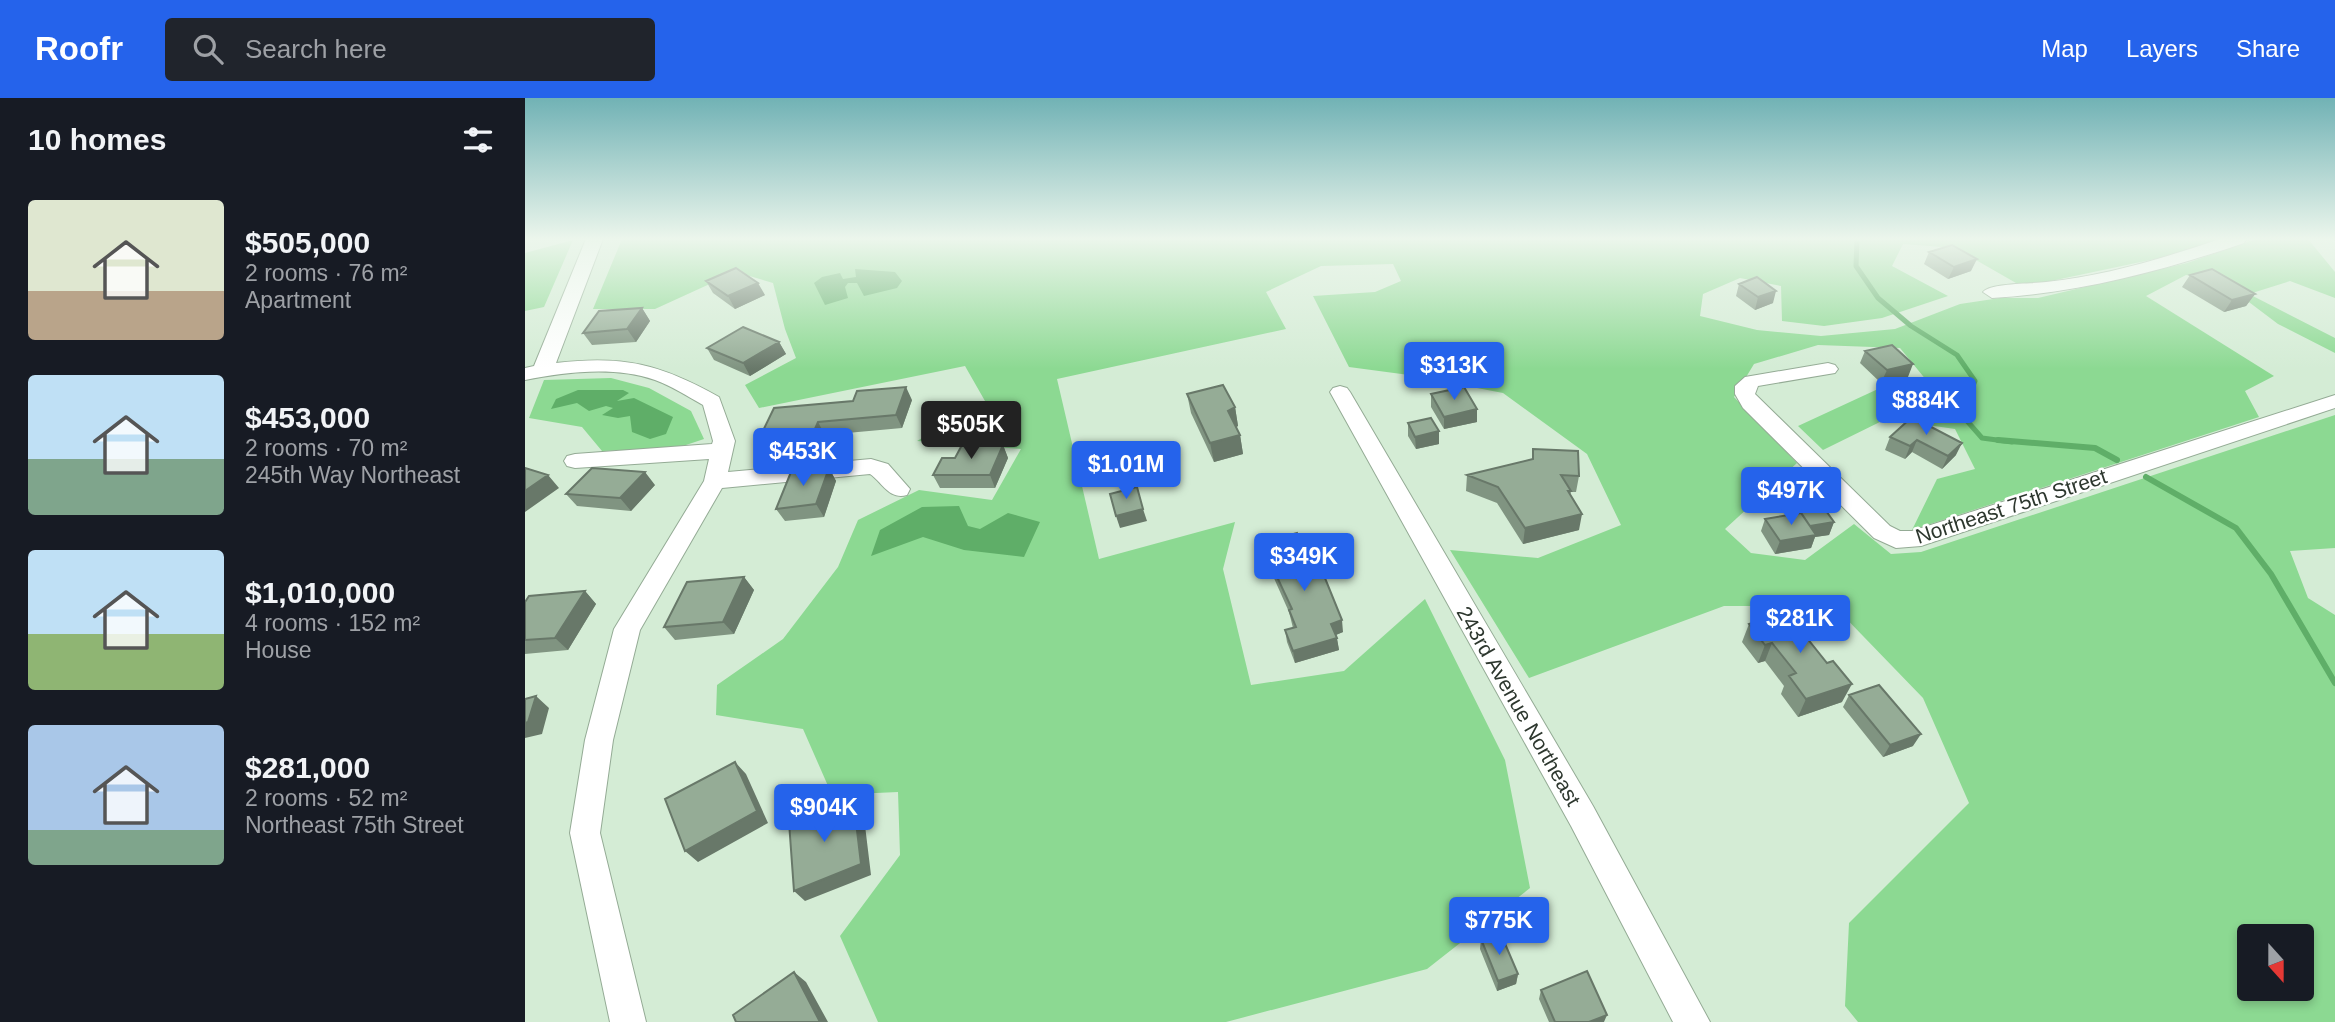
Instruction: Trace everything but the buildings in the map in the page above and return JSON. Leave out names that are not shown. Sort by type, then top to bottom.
[{"type":"street","points":[[575,282],[534,372],[618,367],[663,375],[712,402],[724,441],[715,481],[627,629],[599,740],[585,833],[628,1022]]},
{"type":"street","points":[[1992,292],[2032,292],[2077,282]]},
{"type":"street","name":"Northeast 75th Street","points":[[1828,369],[1752,381],[1745,386],[1745,394],[1750,403],[1882,532],[1896,539],[1913,540],[2335,401]]},
{"type":"street","name":"243rd Avenue Northeast","points":[[1340,392],[1582,817],[1692,1022]]},
{"type":"street","points":[[575,461],[722,450]]},
{"type":"street","points":[[715,481],[871,466],[880,469],[899,488]]},
{"type":"shaded area","points":[[525,282],[555,282],[544,307],[525,311]]},
{"type":"shaded area","points":[[604,282],[714,282],[655,309],[593,309]]},
{"type":"shaded area","points":[[770,282],[1287,282],[1266,292],[1286,329],[1057,379],[1099,559],[1235,522],[1223,569],[1251,685],[1344,671],[1425,599],[1505,760],[1530,888],[1427,969],[1226,1022],[878,1022],[840,936],[900,855],[898,792],[832,795],[803,729],[716,715],[717,685],[783,639],[838,567],[858,520],[919,490],[992,500],[1021,449],[917,441],[985,401],[965,366],[759,408],[745,385],[796,358],[773,283]]},
{"type":"shaded area","points":[[901,282],[897,288],[864,296],[857,283],[848,283],[845,287],[848,298],[825,305],[814,283]]},
{"type":"shaded area","points":[[1398,282],[1730,282],[1703,294],[1700,316],[1757,330],[1821,336],[1895,329],[1960,304],[2000,298],[2038,298],[2106,282],[2172,282],[2146,296],[2274,376],[2245,391],[2259,417],[1912,530],[1937,479],[1975,469],[1955,429],[1886,419],[1823,450],[1798,426],[1878,389],[1927,381],[1900,348],[1818,345],[1754,364],[1734,397],[1797,463],[1725,529],[1751,553],[1805,560],[1854,524],[1891,554],[1921,552],[2335,415],[2335,548],[2290,551],[2308,598],[2335,615],[2335,1022],[1858,1022],[1845,1006],[1849,923],[1969,803],[1923,698],[1834,606],[1724,606],[1529,678],[1450,550],[1538,558],[1621,525],[1587,454],[1503,393],[1409,375],[1349,367],[1313,296],[1375,292]]},
{"type":"shaded area","points":[[1761,282],[1922,282],[1948,296],[1882,318],[1824,326],[1782,321],[1781,286]]},
{"type":"shaded area","points":[[2014,282],[2046,282],[2023,287]]},
{"type":"shaded area","points":[[2222,282],[2286,282],[2249,294],[2335,338],[2335,353],[2278,324]]},
{"type":"shaded area","points":[[2293,282],[2335,282],[2335,298]]},
{"type":"shaded area","points":[[611,378],[649,388],[691,411],[704,439],[674,449],[602,451],[582,427],[529,418],[544,380]]},
{"type":"shaded area","points":[[578,390],[623,390],[629,393],[617,401],[634,398],[673,417],[666,434],[650,439],[632,432],[630,416],[618,418],[602,415],[613,408],[606,406],[589,411],[577,403],[551,409],[556,399]]},
{"type":"shaded area","points":[[959,506],[968,526],[980,529],[1008,513],[1040,522],[1024,557],[964,550],[923,537],[871,556],[880,530],[922,507]]},
{"type":"waterway","points":[[1867,282],[1878,298],[1911,326],[1957,355],[1975,381],[1961,414],[1982,438],[2012,442]]},
{"type":"waterway","points":[[1998,440],[2095,448],[2117,460]]},
{"type":"waterway","points":[[2146,477],[2236,528],[2271,574],[2335,683]]}]
